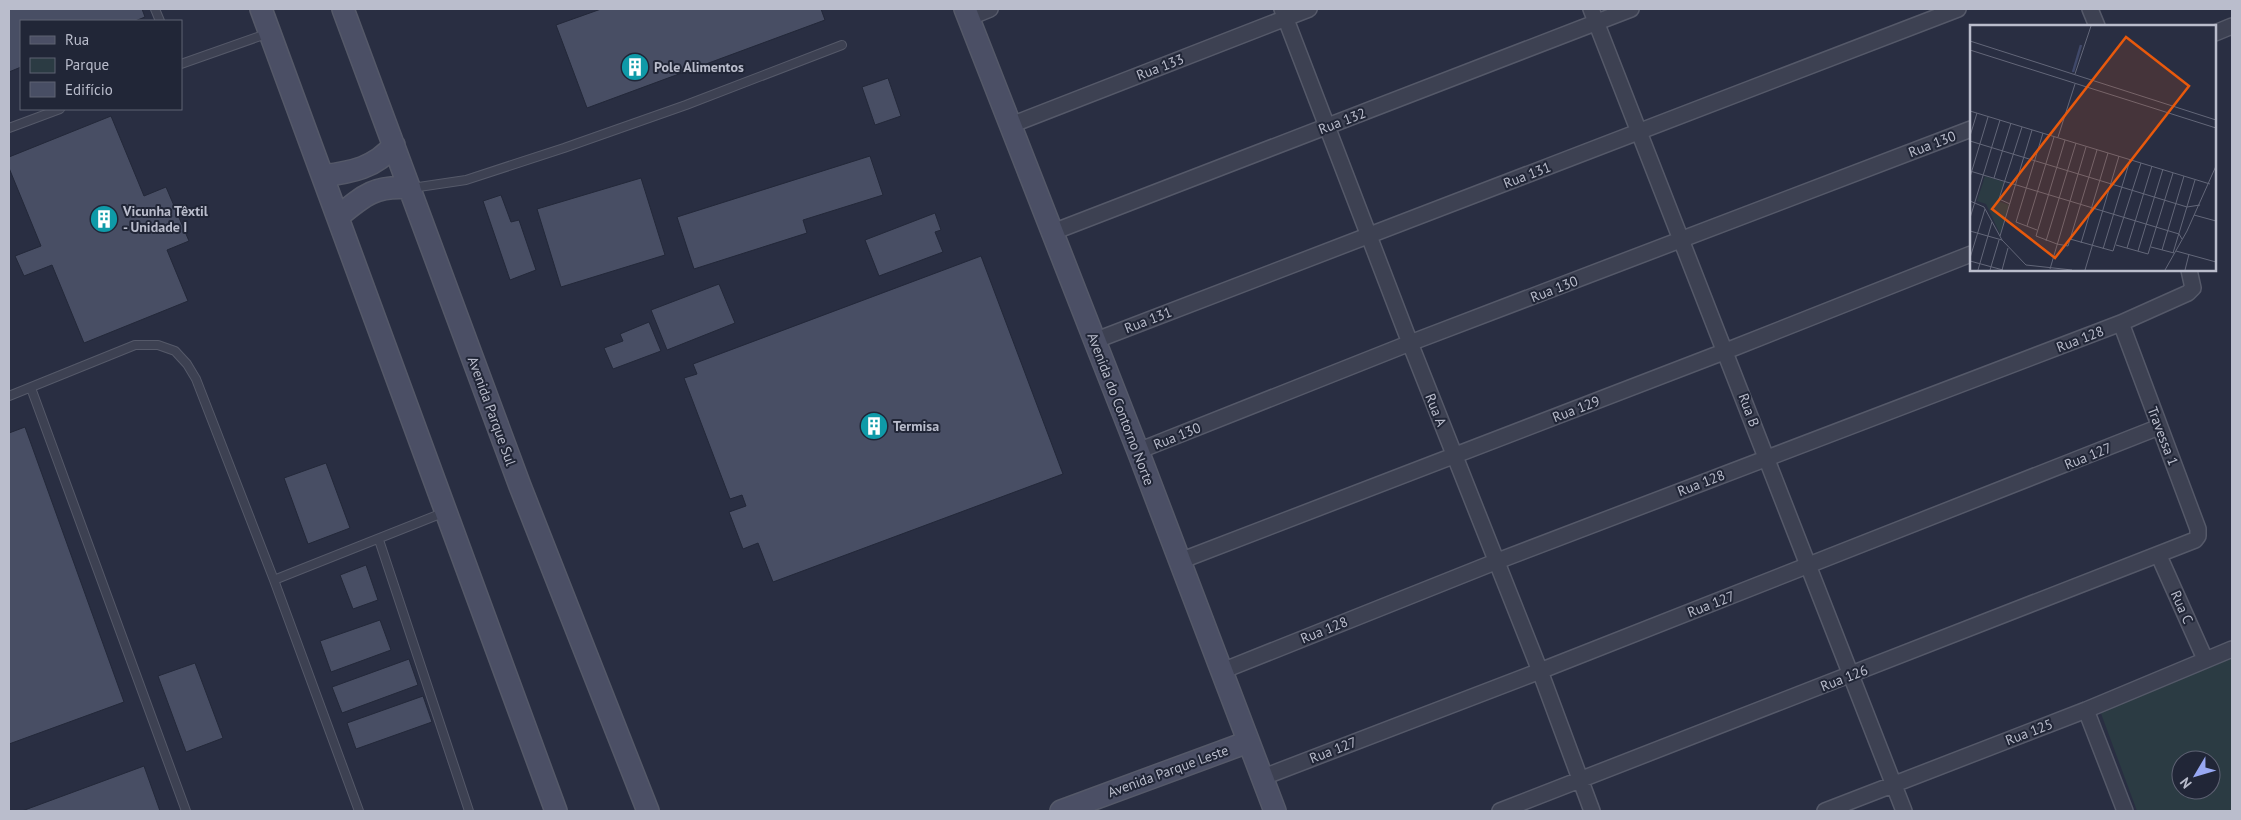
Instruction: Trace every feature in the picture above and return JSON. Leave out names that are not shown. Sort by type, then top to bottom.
[{"type":"street","points":[[261,9],[339,216],[445,512],[556,811]]},
{"type":"street","name":"Avenida Parque Sul","points":[[343,9],[520,486],[648,811]]},
{"type":"street","points":[[966,13],[990,9]]},
{"type":"street","name":"Rua 133","points":[[1011,125],[1284,14],[1310,9]]},
{"type":"street","name":"Rua 132","points":[[1053,232],[1327,127],[1594,15],[1631,9]]},
{"type":"street","name":"Rua 131","points":[[1094,341],[1958,9]]},
{"type":"street","points":[[2090,9],[2097,25]]},
{"type":"street","name":"Avenida do Contorno Norte","points":[[966,13],[1138,451],[1275,811]]},
{"type":"street","name":"Rua A","points":[[1284,14],[1410,344],[1495,562],[1540,671],[1592,811]]},
{"type":"street","name":"Rua B","points":[[1594,15],[1680,241],[1726,351],[1850,676],[1904,811]]},
{"type":"street","points":[[2216,33],[2232,26]]},
{"type":"street","name":"Rua 130","points":[[1138,451],[1410,344],[1970,129]]},
{"type":"street","points":[[323,176],[350,172],[383,159],[394,145]]},
{"type":"street","points":[[339,216],[361,198],[388,186],[410,188]]},
{"type":"street","name":"Rua 129","points":[[1180,561],[1726,351],[1970,254]]},
{"type":"street","name":"Rua 128","points":[[1222,671],[1495,562],[2121,324],[2181,296],[2192,288],[2188,271]]},
{"type":"street","name":"Travessa 1","points":[[2121,324],[2198,528],[2198,536],[2188,545]]},
{"type":"street","name":"Rua 127","points":[[1262,778],[1809,566],[2159,427]]},
{"type":"street","name":"Rua 126","points":[[1500,811],[2188,545]]},
{"type":"street","name":"Rua C","points":[[2160,556],[2205,659]]},
{"type":"street","name":"Rua 125","points":[[1825,811],[2086,710],[2205,659],[2232,650]]},
{"type":"street","points":[[2086,710],[2124,811]]},
{"type":"street","name":"Avenida Parque Leste","points":[[1061,811],[1248,742]]},
{"type":"lane","points":[[182,64],[270,33]]},
{"type":"lane","points":[[410,188],[466,180],[564,148],[686,105],[842,45]]},
{"type":"lane","points":[[9,128],[57,110]]},
{"type":"lane","points":[[9,396],[135,345],[158,345],[175,351],[187,364],[196,379],[274,580],[359,811]]},
{"type":"lane","points":[[31,388],[186,811]]},
{"type":"lane","points":[[274,580],[379,540],[445,512]]},
{"type":"lane","points":[[379,540],[469,811]]},
{"type":"green space","points":[[2232,657],[2232,811],[2137,811],[2099,708]]},
{"type":"building","points":[[9,9],[142,9],[145,17],[138,20],[20,20],[20,67],[9,72]]},
{"type":"building","name":"Pole Alimentos","points":[[601,9],[821,9],[825,20],[587,108],[556,25]]},
{"type":"building","points":[[888,78],[901,116],[875,125],[862,87]]},
{"type":"building","name":"Vicunha Têxtil - Unidade I","points":[[111,116],[144,196],[166,187],[189,241],[167,250],[188,301],[84,343],[52,265],[24,276],[15,256],[41,246],[9,168],[9,157]]},
{"type":"building","points":[[870,156],[883,195],[803,220],[807,233],[694,269],[677,217]]},
{"type":"building","points":[[641,178],[665,255],[561,287],[537,209]]},
{"type":"building","points":[[501,195],[511,222],[519,220],[536,270],[510,280],[483,201]]},
{"type":"building","points":[[935,213],[941,230],[935,232],[943,252],[879,276],[865,240]]},
{"type":"building","name":"Termisa","points":[[981,256],[1063,474],[773,582],[758,543],[743,549],[729,512],[746,506],[742,495],[730,499],[684,378],[697,374],[693,364]]},
{"type":"building","points":[[719,284],[735,323],[667,350],[651,310]]},
{"type":"building","points":[[649,322],[661,351],[613,369],[604,348],[623,341],[620,334]]},
{"type":"building","points":[[25,427],[124,702],[9,744],[9,433]]},
{"type":"building","points":[[326,463],[350,528],[308,544],[284,478]]},
{"type":"building","points":[[366,565],[378,600],[353,609],[340,575]]},
{"type":"building","points":[[380,620],[391,650],[331,672],[320,641]]},
{"type":"building","points":[[409,659],[418,685],[342,713],[332,687]]},
{"type":"building","points":[[195,663],[223,738],[186,752],[158,676]]},
{"type":"building","points":[[423,696],[432,722],[356,749],[347,723]]},
{"type":"building","points":[[144,766],[160,811],[22,811]]},
{"type":"place","name":"Pole Alimentos","points":[[635,67]]},
{"type":"place","name":"Vicunha Têxtil - Unidade I","points":[[104,219]]},
{"type":"place","name":"Termisa","points":[[874,426]]}]
